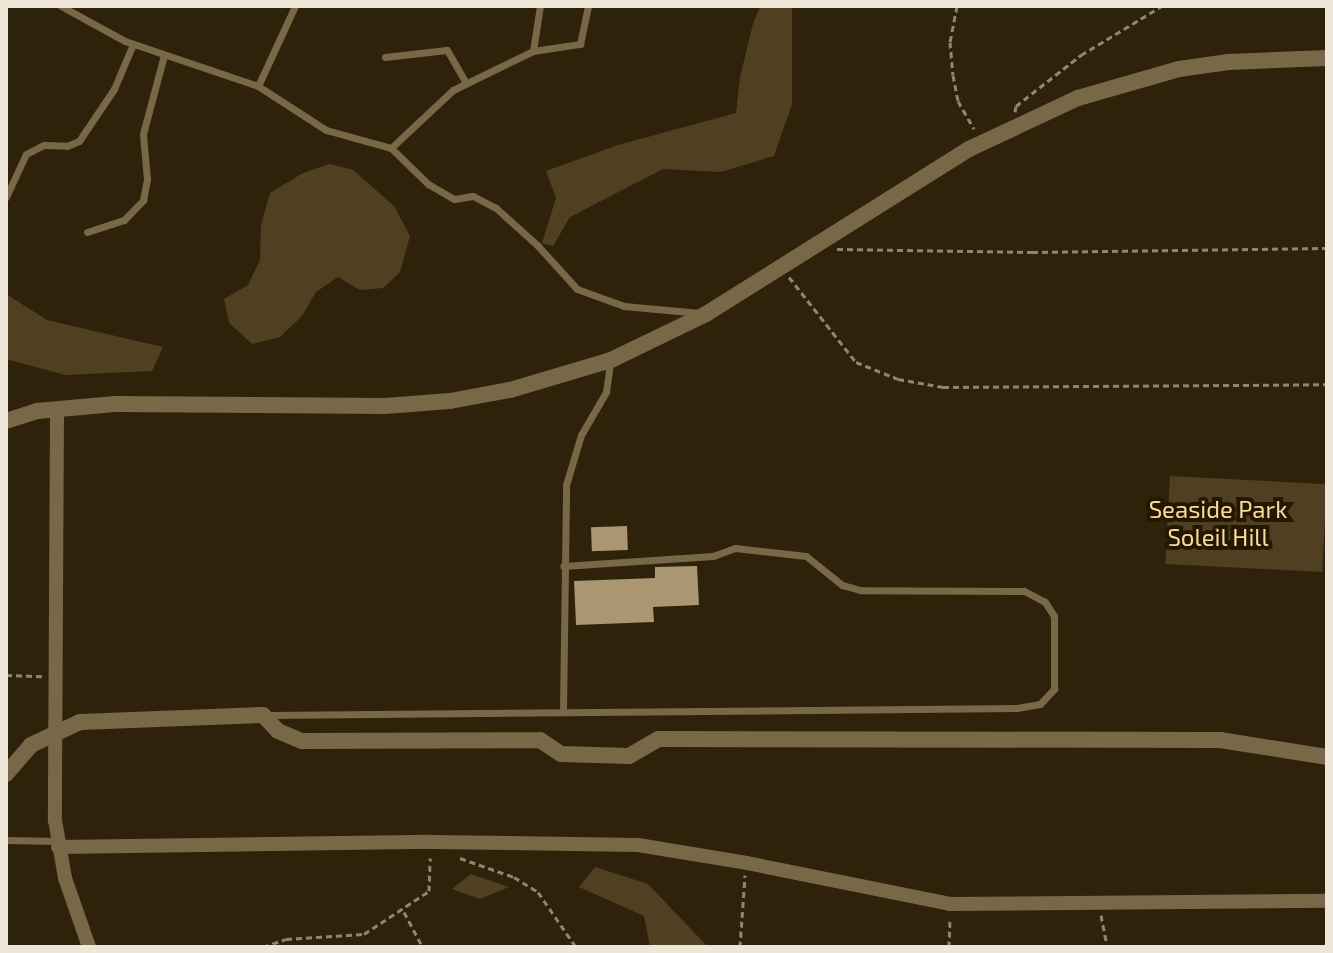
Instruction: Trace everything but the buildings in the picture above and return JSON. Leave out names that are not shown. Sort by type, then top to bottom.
[{"type":"street","points":[[6,421],[37,411],[115,404],[332,407],[450,401],[510,390],[611,360],[706,314],[981,142],[1011,127],[1120,83],[1179,69],[1229,62],[1327,58]]},
{"type":"street","points":[[57,409],[54,732],[58,844],[89,947]]},
{"type":"street","points":[[6,774],[31,745],[80,722],[263,715],[278,731],[302,741],[540,740],[561,754],[629,756],[659,739],[1220,740],[1327,757]]},
{"type":"street","points":[[58,844],[431,842],[638,845],[747,863],[950,904],[1327,901]]},
{"type":"lane","points":[[61,6],[133,44],[258,86],[326,130],[391,148],[428,184],[454,199],[473,196],[496,208],[538,246],[577,289],[624,306],[706,314]]},
{"type":"lane","points":[[258,86],[295,6]]},
{"type":"lane","points":[[533,51],[540,6]]},
{"type":"lane","points":[[391,148],[453,90],[533,51],[580,44],[588,6]]},
{"type":"lane","points":[[6,197],[26,154],[44,145],[67,146],[79,141],[114,89],[133,44]]},
{"type":"lane","points":[[385,57],[447,50],[466,83]]},
{"type":"lane","points":[[87,232],[124,220],[143,200],[147,179],[143,134],[164,55]]},
{"type":"lane","points":[[563,710],[563,506],[569,465],[581,435],[606,392],[611,360]]},
{"type":"lane","points":[[263,715],[1029,706],[1040,704],[1054,689],[1054,616],[1045,602],[1024,591],[860,590],[842,585],[806,556],[735,548],[713,556],[563,566]]},
{"type":"lane","points":[[6,840],[58,844]]},
{"type":"path","points":[[957,6],[950,42],[955,88],[958,101],[981,142]]},
{"type":"path","points":[[1011,127],[1016,106],[1081,55],[1162,6]]},
{"type":"path","points":[[817,245],[852,252],[1327,248]]},
{"type":"path","points":[[782,268],[856,362],[898,379],[943,387],[1327,384]]},
{"type":"path","points":[[6,675],[54,676]]},
{"type":"path","points":[[263,947],[286,939],[364,934],[404,911],[429,891],[431,842]]},
{"type":"path","points":[[455,856],[514,877],[538,892],[576,947]]},
{"type":"path","points":[[740,947],[747,863]]},
{"type":"path","points":[[1098,903],[1107,947]]},
{"type":"path","points":[[949,947],[950,904]]},
{"type":"path","points":[[404,911],[423,947]]},
{"type":"green space","points":[[761,6],[792,6],[792,104],[774,156],[721,172],[663,169],[570,217],[553,246],[542,243],[556,198],[546,171],[618,145],[736,113],[740,77],[754,20]]},
{"type":"green space","points":[[330,164],[353,170],[394,206],[410,236],[400,272],[383,288],[360,290],[338,277],[316,292],[302,316],[280,337],[252,344],[229,323],[224,299],[248,285],[260,260],[261,225],[270,193],[303,173]]},
{"type":"green space","points":[[6,294],[47,320],[163,347],[152,371],[65,375],[6,359]]},
{"type":"green space","name":"Seaside Park Soleil Hill","points":[[1170,476],[1327,484],[1322,572],[1165,564]]},
{"type":"green space","points":[[595,867],[648,884],[708,947],[650,947],[644,916],[579,887]]},
{"type":"green space","points":[[471,874],[509,887],[480,899],[452,889]]}]
